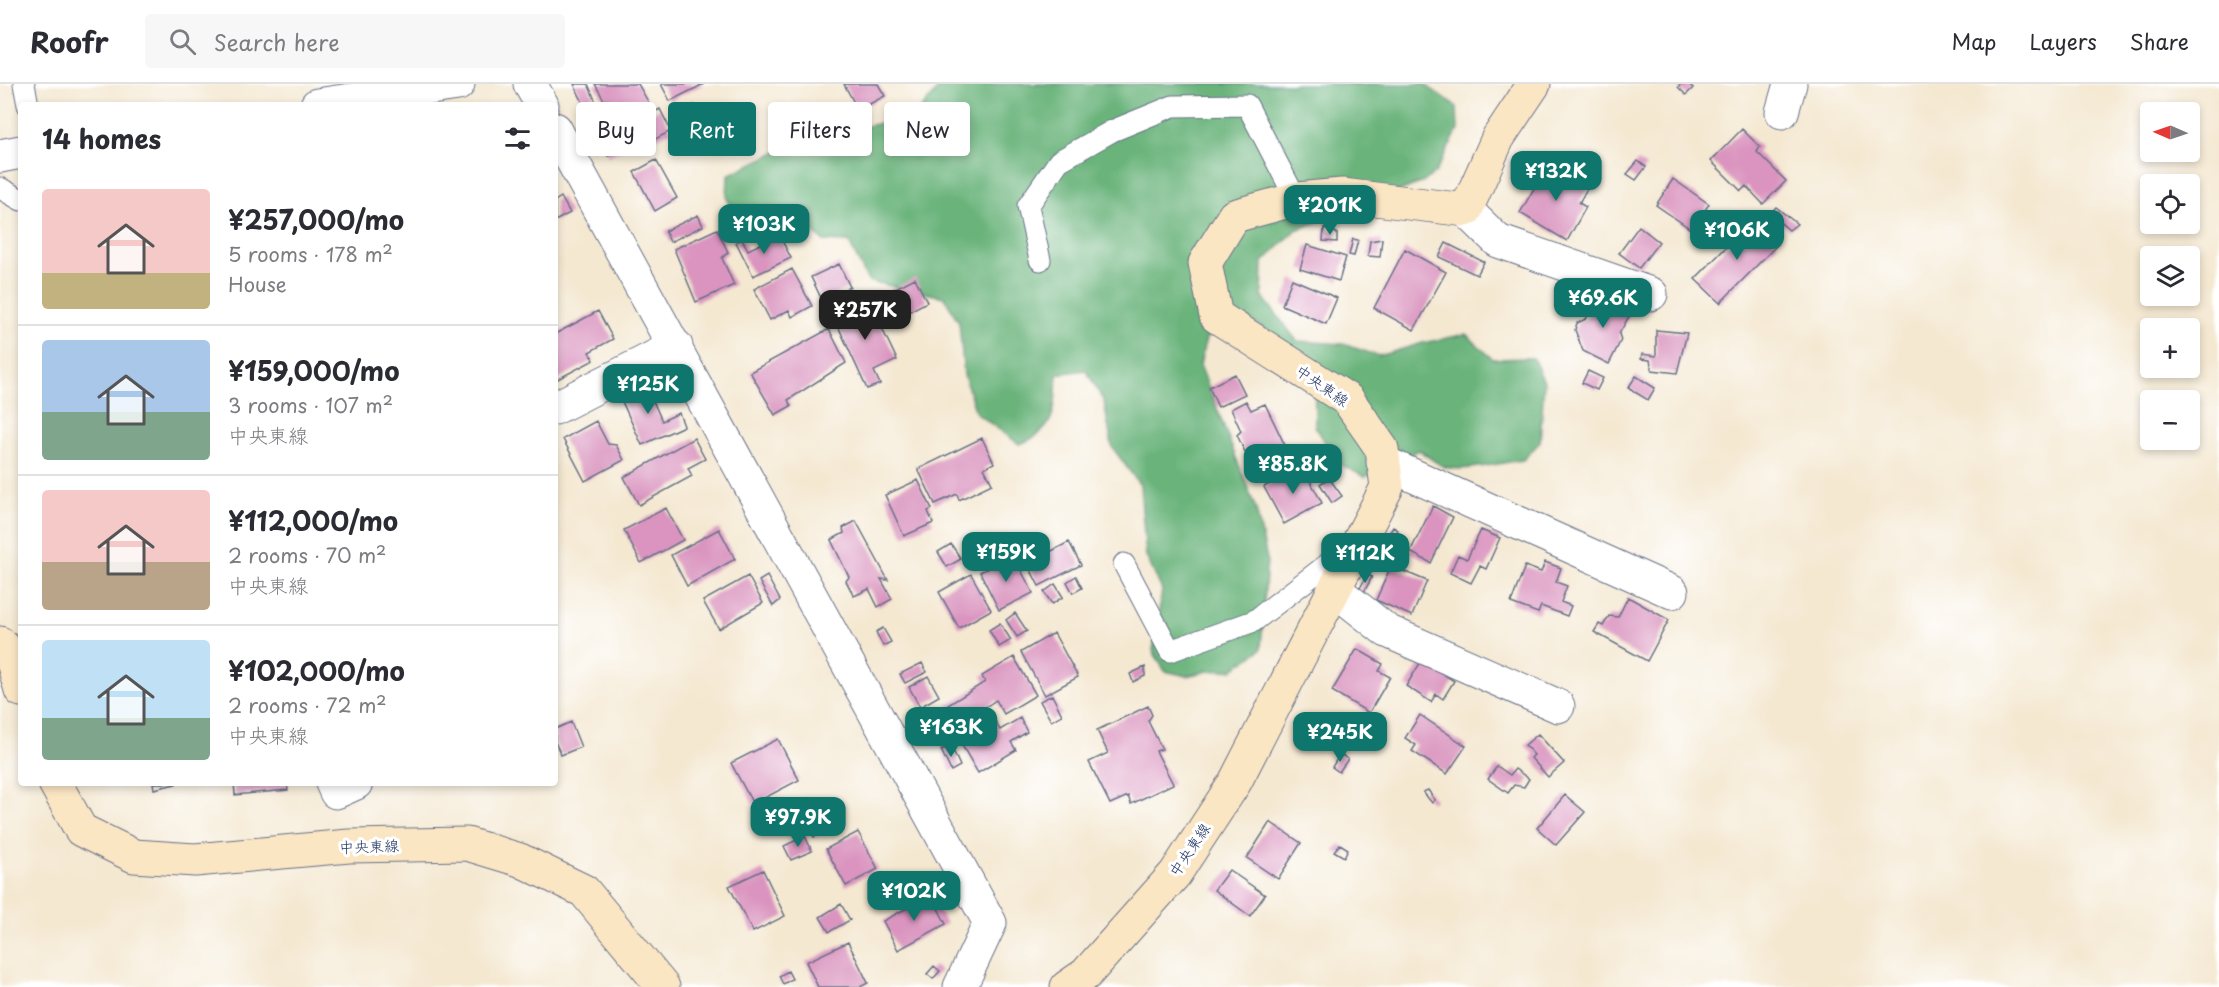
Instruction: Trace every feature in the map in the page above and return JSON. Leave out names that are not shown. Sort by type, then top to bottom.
[{"type":"main road","points":[[1466,210],[1498,138],[1534,84]]},
{"type":"main road","name":"中央東線","points":[[1067,987],[1086,974],[1175,874],[1235,782],[1387,487],[1382,449],[1348,400],[1216,316],[1205,262],[1234,216],[1296,200],[1342,195],[1466,210]]},
{"type":"main road","points":[[0,643],[11,655],[18,680]]},
{"type":"main road","name":"中央東線","points":[[58,786],[81,830],[134,856],[195,860],[349,846],[466,844],[520,860],[584,891],[663,987]]},
{"type":"street","points":[[530,84],[540,102]]},
{"type":"street","points":[[338,102],[454,85]]},
{"type":"street","points":[[558,134],[676,346],[990,923],[960,987]]},
{"type":"street","points":[[0,156],[18,153]]},
{"type":"street","points":[[1466,210],[1498,241],[1651,294]]},
{"type":"street","points":[[558,406],[676,346]]},
{"type":"street","points":[[1383,462],[1672,592]]},
{"type":"street","points":[[1334,589],[1387,631],[1558,706]]},
{"type":"street","points":[[333,786],[336,792],[349,786]]},
{"type":"lane","points":[[24,84],[27,102]]},
{"type":"lane","points":[[1040,260],[1028,206],[1059,161],[1112,131],[1173,106],[1247,105],[1296,200]]},
{"type":"lane","points":[[0,188],[18,198]]},
{"type":"lane","points":[[1124,564],[1170,651],[1254,621],[1360,539]]},
{"type":"green space","points":[[942,84],[1424,84],[1457,107],[1458,130],[1435,173],[1423,182],[1296,230],[1263,262],[1262,296],[1297,341],[1343,344],[1379,356],[1423,343],[1466,334],[1493,359],[1533,358],[1544,382],[1540,442],[1523,460],[1459,469],[1443,466],[1419,450],[1365,477],[1339,464],[1315,426],[1314,359],[1245,317],[1206,338],[1200,365],[1256,509],[1267,559],[1261,649],[1232,670],[1208,671],[1187,676],[1165,671],[1153,651],[1162,590],[1146,556],[1140,485],[1112,447],[1104,401],[1086,370],[1057,374],[1056,398],[1047,425],[1031,439],[1019,444],[976,413],[964,375],[959,322],[944,297],[868,281],[849,242],[824,241],[809,229],[741,219],[727,199],[728,175],[768,156],[872,156],[872,125],[884,122],[884,156],[970,156],[970,102],[927,102]]},
{"type":"building","points":[[574,84],[588,84],[596,102],[583,102]]},
{"type":"building","points":[[595,84],[638,84],[648,102],[615,102],[604,100]]},
{"type":"building","points":[[661,84],[704,84],[670,101]]},
{"type":"building","points":[[844,84],[878,84],[885,96],[872,103],[854,102]]},
{"type":"building","points":[[1681,84],[1689,84],[1693,88],[1686,95],[1678,87]]},
{"type":"building","points":[[660,109],[668,125],[668,133],[656,139],[656,111]]},
{"type":"building","points":[[1742,129],[1760,147],[1757,152],[1786,181],[1763,204],[1746,186],[1741,191],[1711,161]]},
{"type":"building","points":[[656,160],[677,198],[655,211],[634,172]]},
{"type":"building","points":[[1638,161],[1646,167],[1636,180],[1627,174]]},
{"type":"building","points":[[1549,162],[1589,185],[1579,203],[1586,207],[1567,241],[1520,213]]},
{"type":"building","points":[[1673,179],[1709,204],[1692,230],[1656,205]]},
{"type":"building","points":[[561,197],[570,213],[558,219],[558,199]]},
{"type":"building","points":[[1776,207],[1797,224],[1789,230],[1770,214]]},
{"type":"building","points":[[698,215],[703,226],[670,242],[665,231]]},
{"type":"building","points":[[1750,217],[1778,244],[1720,303],[1695,279],[1741,232],[1737,231]]},
{"type":"building","points":[[1639,226],[1659,242],[1639,268],[1619,253]]},
{"type":"building","points":[[1324,228],[1337,233],[1337,242],[1323,241]]},
{"type":"building","points":[[717,229],[728,252],[722,258],[734,285],[696,302],[674,249]]},
{"type":"building","points":[[779,235],[791,258],[753,276],[736,242],[742,239],[748,250]]},
{"type":"building","points":[[1353,239],[1358,240],[1354,256],[1349,255]]},
{"type":"building","points":[[1382,239],[1380,257],[1368,256],[1370,241]]},
{"type":"building","points":[[1446,243],[1484,262],[1477,275],[1439,257]]},
{"type":"building","points":[[1307,245],[1346,257],[1339,281],[1300,269]]},
{"type":"building","points":[[1405,249],[1446,272],[1414,330],[1374,308]]},
{"type":"building","points":[[839,264],[850,287],[822,300],[811,277]]},
{"type":"building","points":[[792,269],[812,306],[792,317],[789,310],[770,320],[754,289]]},
{"type":"building","points":[[915,278],[927,302],[891,321],[878,297]]},
{"type":"building","points":[[1292,279],[1337,298],[1326,324],[1282,305]]},
{"type":"building","points":[[1601,293],[1632,311],[1619,334],[1621,340],[1609,364],[1583,351],[1575,330],[1577,323],[1586,319]]},
{"type":"building","points":[[868,299],[897,360],[874,371],[880,384],[867,389],[833,315]]},
{"type":"building","points":[[598,311],[613,339],[589,352],[594,360],[558,379],[558,332]]},
{"type":"building","points":[[829,329],[846,363],[788,400],[791,406],[775,415],[750,372]]},
{"type":"building","points":[[1656,330],[1687,333],[1677,373],[1652,370],[1650,360],[1641,359],[1642,354],[1656,356]]},
{"type":"building","points":[[1588,371],[1603,378],[1597,390],[1582,383]]},
{"type":"building","points":[[1235,374],[1245,394],[1218,407],[1209,387]]},
{"type":"building","points":[[1636,376],[1655,388],[1648,400],[1628,388]]},
{"type":"building","points":[[645,383],[662,421],[679,413],[684,426],[642,445],[619,395]]},
{"type":"building","points":[[1246,401],[1251,410],[1265,404],[1292,460],[1257,477],[1237,435],[1241,431],[1231,409]]},
{"type":"building","points":[[596,421],[608,444],[616,445],[624,460],[585,481],[563,439]]},
{"type":"building","points":[[694,438],[705,459],[688,468],[692,476],[639,505],[624,477]]},
{"type":"building","points":[[982,438],[994,463],[984,468],[992,484],[959,500],[957,494],[935,504],[918,469]]},
{"type":"building","points":[[1302,466],[1322,503],[1284,524],[1264,487]]},
{"type":"building","points":[[1329,478],[1342,496],[1332,503],[1320,484]]},
{"type":"building","points":[[918,480],[932,509],[928,511],[933,523],[904,536],[885,495]]},
{"type":"building","points":[[1433,506],[1453,517],[1431,563],[1410,552]]},
{"type":"building","points":[[666,508],[683,540],[641,563],[624,530]]},
{"type":"building","points":[[856,521],[888,580],[881,579],[892,599],[878,607],[869,589],[854,596],[846,581],[849,577],[831,540],[844,533],[843,528]]},
{"type":"building","points":[[1393,527],[1398,530],[1388,549],[1382,545]]},
{"type":"building","points":[[719,529],[735,559],[687,586],[671,555]]},
{"type":"building","points":[[1481,530],[1500,538],[1486,569],[1480,566],[1471,583],[1450,573],[1458,555],[1467,559]]},
{"type":"building","points":[[1032,541],[1040,557],[1069,542],[1081,565],[1039,586],[1019,547]]},
{"type":"building","points":[[951,544],[961,559],[947,567],[938,552]]},
{"type":"building","points":[[1013,555],[1033,593],[999,610],[980,572]]},
{"type":"building","points":[[1545,562],[1561,568],[1556,582],[1567,586],[1561,602],[1571,606],[1567,616],[1541,606],[1538,613],[1511,603],[1525,566],[1541,572]]},
{"type":"building","points":[[1391,566],[1427,581],[1412,616],[1376,600]]},
{"type":"building","points":[[971,574],[991,610],[959,628],[939,592]]},
{"type":"building","points":[[1367,575],[1372,577],[1363,594],[1358,592]]},
{"type":"building","points":[[748,576],[763,603],[719,629],[703,601]]},
{"type":"building","points":[[767,576],[780,600],[773,606],[759,581]]},
{"type":"building","points":[[1076,576],[1082,588],[1073,593],[1067,582]]},
{"type":"building","points":[[1055,584],[1063,597],[1052,604],[1044,592]]},
{"type":"building","points":[[1628,597],[1669,620],[1647,661],[1594,632],[1599,624],[1603,626],[1609,616],[1618,617]]},
{"type":"building","points":[[1015,613],[1027,631],[1017,637],[1006,620]]},
{"type":"building","points":[[1000,623],[1011,640],[999,647],[989,630]]},
{"type":"building","points":[[883,628],[891,642],[883,646],[876,632]]},
{"type":"building","points":[[1054,633],[1078,677],[1045,695],[1021,652]]},
{"type":"building","points":[[1357,649],[1383,664],[1379,671],[1390,677],[1369,713],[1332,691]]},
{"type":"building","points":[[1014,657],[1036,695],[1004,714],[996,700],[957,726],[948,705],[985,682],[982,676]]},
{"type":"building","points":[[1422,660],[1454,681],[1443,699],[1436,694],[1431,702],[1406,686]]},
{"type":"building","points":[[922,663],[927,672],[905,683],[900,674]]},
{"type":"building","points":[[1145,667],[1145,676],[1133,682],[1130,674]]},
{"type":"building","points":[[928,676],[939,696],[920,707],[909,687]]},
{"type":"building","points":[[1052,695],[1062,715],[1051,721],[1040,701]]},
{"type":"building","points":[[1148,706],[1152,715],[1148,721],[1162,749],[1156,751],[1173,784],[1131,804],[1128,796],[1110,804],[1089,762],[1108,753],[1097,730]]},
{"type":"building","points":[[943,710],[947,723],[940,728],[935,713]]},
{"type":"building","points":[[1420,715],[1466,746],[1447,774],[1412,751],[1416,745],[1405,738]]},
{"type":"building","points":[[1020,718],[1027,732],[1011,742],[1016,750],[978,773],[959,740],[994,719],[1000,730]]},
{"type":"building","points":[[571,722],[581,747],[561,755],[558,748],[558,728]]},
{"type":"building","points":[[1538,734],[1564,763],[1548,777],[1531,758],[1534,755],[1525,745]]},
{"type":"building","points":[[778,739],[799,780],[753,804],[731,763]]},
{"type":"building","points":[[951,746],[960,766],[951,771],[941,750]]},
{"type":"building","points":[[1340,754],[1348,759],[1339,772],[1332,767]]},
{"type":"building","points":[[1497,766],[1510,775],[1515,769],[1529,779],[1524,787],[1514,785],[1508,793],[1488,779]]},
{"type":"building","points":[[234,786],[287,786],[288,790],[235,795]]},
{"type":"building","points":[[1428,790],[1435,800],[1432,803],[1423,792]]},
{"type":"building","points":[[1565,795],[1585,812],[1556,845],[1537,828]]},
{"type":"building","points":[[1270,822],[1301,843],[1278,879],[1247,858]]},
{"type":"building","points":[[819,827],[822,833],[814,837],[810,830]]},
{"type":"building","points":[[858,832],[878,869],[846,886],[826,849]]},
{"type":"building","points":[[805,836],[812,851],[791,860],[784,846]]},
{"type":"building","points":[[1340,844],[1348,849],[1344,857],[1334,851]]},
{"type":"building","points":[[763,870],[785,916],[753,932],[729,886]]},
{"type":"building","points":[[1229,870],[1265,895],[1250,916],[1214,890]]},
{"type":"building","points":[[931,895],[946,924],[898,950],[883,921]]},
{"type":"building","points":[[841,904],[850,920],[829,932],[820,917]]},
{"type":"building","points":[[848,942],[868,983],[860,987],[818,987],[806,962]]},
{"type":"building","points":[[934,966],[940,971],[933,979],[927,974]]},
{"type":"building","points":[[788,971],[792,979],[783,984],[779,976]]}]
